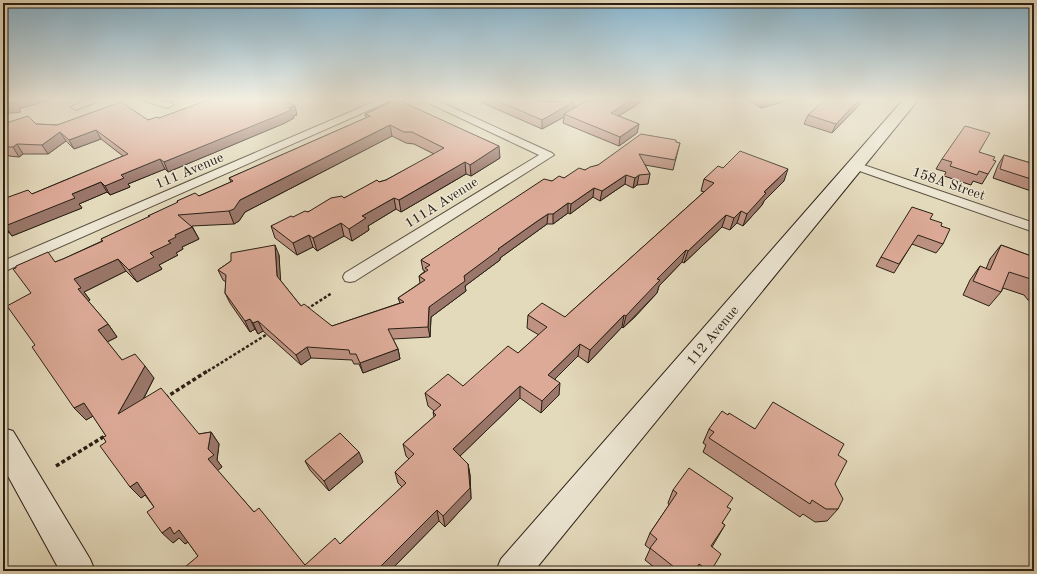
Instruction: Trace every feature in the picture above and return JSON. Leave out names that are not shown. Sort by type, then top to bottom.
[{"type":"street","name":"111 Avenue","points":[[3,267],[325,127]]},
{"type":"street","name":"111A Avenue","points":[[350,277],[548,155],[486,127]]},
{"type":"street","name":"112 Avenue","points":[[513,571],[888,127]]},
{"type":"street","name":"158A Street","points":[[855,166],[1034,228]]},
{"type":"street","points":[[3,440],[78,571]]},
{"type":"path","points":[[304,310],[332,293]]},
{"type":"path","points":[[161,401],[272,331]]},
{"type":"path","points":[[56,466],[115,430]]},
{"type":"building","points":[[3,127],[251,127],[164,162],[160,159],[121,175],[124,178],[105,186],[101,182],[72,194],[75,198],[5,226],[3,224],[3,199],[28,190],[32,194],[128,154],[96,130],[69,140],[60,132],[42,145],[17,144],[13,147],[3,147]]},
{"type":"building","points":[[345,127],[386,127],[240,200],[234,209],[229,211],[178,215],[192,227],[175,235],[176,237],[168,241],[171,243],[150,253],[154,257],[129,270],[118,259],[74,279],[81,288],[78,289],[108,324],[98,330],[122,360],[135,354],[145,366],[118,414],[161,388],[199,434],[211,432],[208,449],[214,455],[208,459],[254,512],[259,508],[305,565],[335,538],[340,544],[406,483],[395,472],[414,454],[403,444],[436,415],[433,412],[441,405],[425,393],[448,374],[463,386],[508,346],[518,353],[547,327],[528,315],[542,303],[565,317],[714,183],[704,179],[718,166],[723,168],[740,151],[788,169],[764,192],[766,193],[747,214],[741,211],[734,218],[726,215],[688,251],[686,250],[657,279],[660,280],[626,316],[624,315],[590,350],[580,344],[548,375],[560,383],[542,401],[520,386],[453,449],[468,464],[470,488],[443,516],[437,510],[376,571],[188,571],[185,567],[198,556],[179,530],[174,534],[170,527],[162,533],[147,512],[154,507],[137,482],[130,487],[100,446],[106,442],[103,437],[106,436],[84,403],[74,408],[32,347],[35,345],[7,306],[31,293],[13,269],[16,268],[16,266],[48,252],[55,262],[63,259],[103,241],[101,239],[178,202],[177,201],[195,193],[199,196],[233,181],[229,178]]},
{"type":"building","points":[[394,127],[457,127],[499,146],[470,165],[465,162],[399,200],[394,198],[362,216],[366,218],[349,229],[341,223],[313,238],[309,235],[293,243],[271,226],[291,216],[293,217],[305,211],[308,212],[331,198],[342,196],[344,198],[377,180],[379,182],[386,180],[444,148],[412,132],[404,132]]},
{"type":"building","points":[[595,127],[635,127],[620,137]]},
{"type":"building","points":[[964,127],[990,133],[979,152],[995,157],[993,160],[996,161],[988,174],[979,171],[977,175],[950,166],[952,162],[942,159]]},
{"type":"building","points":[[641,134],[676,140],[676,142],[680,143],[675,160],[639,154],[650,174],[639,175],[635,178],[626,175],[602,191],[594,188],[571,204],[568,203],[553,214],[548,214],[536,222],[498,249],[499,250],[464,276],[465,281],[429,307],[428,327],[388,329],[398,349],[360,363],[356,354],[350,354],[349,350],[307,347],[296,355],[258,321],[253,323],[250,319],[245,321],[225,293],[226,275],[218,270],[231,261],[231,253],[275,245],[277,276],[301,306],[304,304],[332,326],[404,302],[398,298],[425,280],[419,276],[428,270],[425,268],[430,265],[421,260],[544,179],[552,181],[559,176],[564,178],[579,168],[585,170],[598,165]]},
{"type":"building","points":[[1004,155],[1034,164],[1034,180],[1000,169]]},
{"type":"building","points":[[912,207],[933,214],[930,219],[942,223],[941,226],[950,229],[943,244],[918,235],[899,264],[881,257]]},
{"type":"building","points":[[1001,245],[1034,257],[1034,280],[1009,272],[1001,292],[973,281],[980,266],[990,270]]},
{"type":"building","points":[[773,402],[844,444],[838,455],[847,461],[835,484],[843,499],[838,509],[826,509],[812,500],[810,504],[709,438],[714,432],[709,429],[722,411],[728,415],[729,413],[755,429]]},
{"type":"building","points":[[340,433],[359,452],[324,481],[305,461]]},
{"type":"building","points":[[689,468],[733,498],[727,507],[731,509],[722,523],[725,525],[711,546],[721,554],[711,571],[699,564],[695,571],[679,571],[650,548],[657,539],[650,533],[677,493],[673,490]]}]
